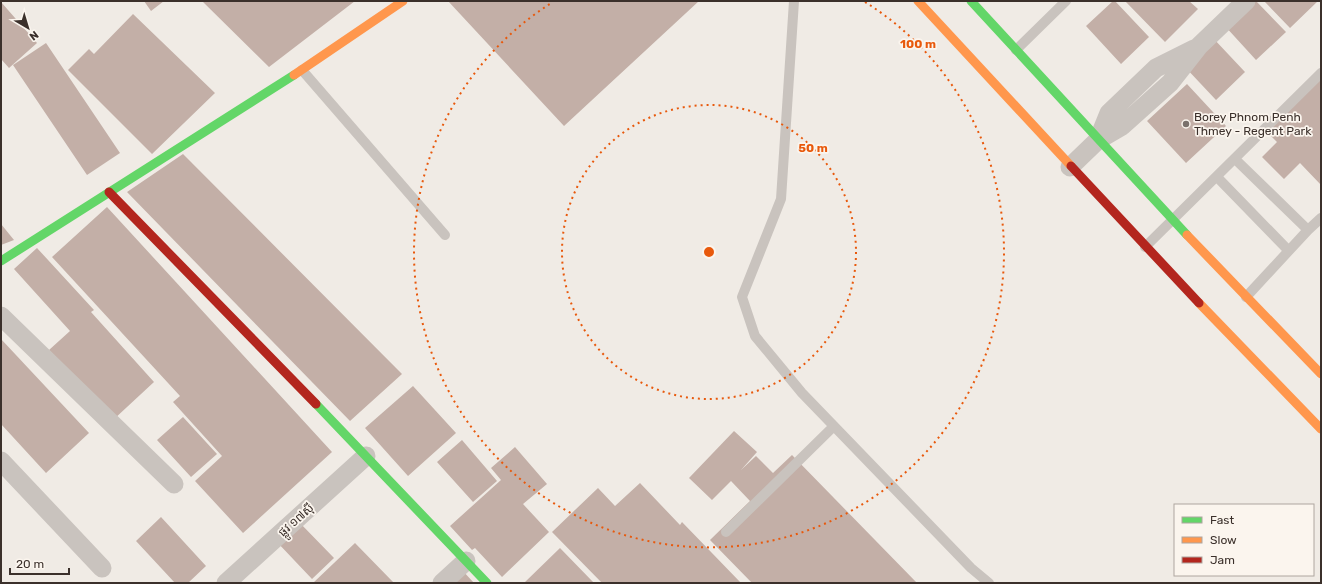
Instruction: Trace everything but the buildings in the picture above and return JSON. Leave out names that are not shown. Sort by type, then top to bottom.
[{"type":"main road","points":[[1,261],[302,70],[403,1]]},
{"type":"main road","points":[[918,1],[1145,247],[1321,429]]},
{"type":"main road","points":[[971,1],[1173,220],[1321,374]]},
{"type":"main road","points":[[109,192],[366,456],[487,583]]},
{"type":"street","points":[[1070,167],[1098,140],[1122,126],[1170,83],[1199,46],[1246,1]]},
{"type":"street","points":[[1,316],[174,484]]},
{"type":"street","name":"ផ្លូវ ១៧ស៊ី","points":[[226,583],[366,456]]},
{"type":"street","points":[[1,461],[102,568]]},
{"type":"street","points":[[442,583],[466,561]]},
{"type":"lane","points":[[794,1],[781,198],[742,297],[756,336],[802,393],[971,568],[989,583]]},
{"type":"lane","points":[[1016,50],[1065,1]]},
{"type":"lane","points":[[302,70],[445,235]]},
{"type":"lane","points":[[1145,247],[1321,73]]},
{"type":"lane","points":[[1235,159],[1308,230]]},
{"type":"lane","points":[[1217,177],[1288,250]]},
{"type":"lane","points":[[1246,297],[1288,250],[1321,218]]},
{"type":"lane","points":[[726,532],[834,426]]},
{"type":"traffic: fast","points":[[971,1],[1187,235]]},
{"type":"traffic: fast","points":[[1,261],[294,75]]},
{"type":"traffic: fast","points":[[316,404],[487,583]]},
{"type":"traffic: slow","points":[[294,75],[403,1]]},
{"type":"traffic: slow","points":[[918,1],[1071,166]]},
{"type":"traffic: slow","points":[[1187,235],[1321,374]]},
{"type":"traffic: slow","points":[[1199,303],[1321,429]]},
{"type":"traffic: jam","points":[[1071,166],[1199,303]]},
{"type":"traffic: jam","points":[[109,192],[316,404]]},
{"type":"place","name":"Borey Phnom Penh Thmey - Regent Park","points":[[1186,124]]}]
